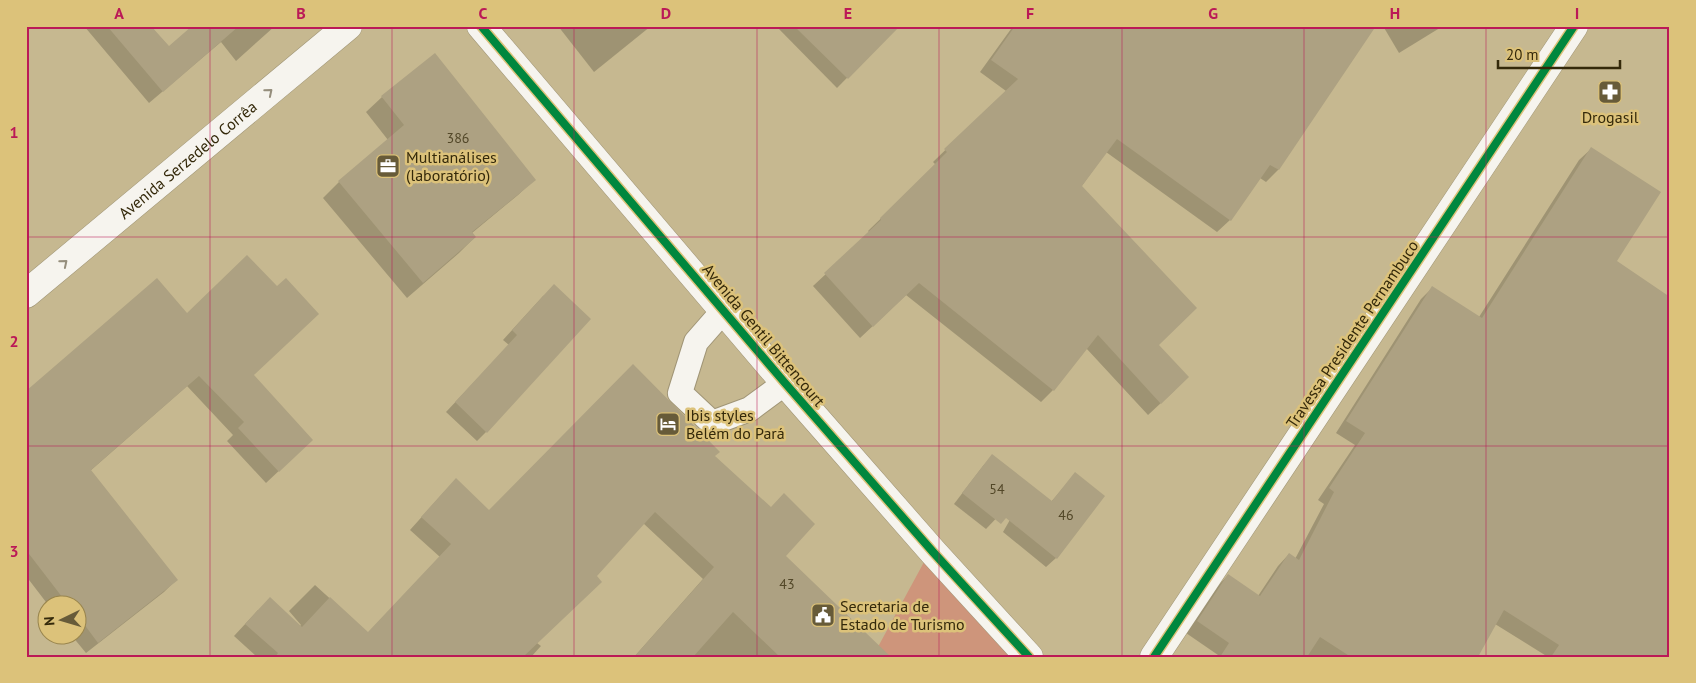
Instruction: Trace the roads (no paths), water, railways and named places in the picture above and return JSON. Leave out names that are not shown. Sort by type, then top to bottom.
[{"type":"street","name":"Avenida Serzedelo Corrêa","points":[[26,294],[348,26]]},
{"type":"street","name":"Avenida Gentil Bittencourt","points":[[482,26],[785,383],[933,552],[1029,657]]},
{"type":"street","name":"Travessa Presidente Pernambuco","points":[[1154,657],[1574,26]]},
{"type":"lane","points":[[724,310],[696,342],[680,392],[712,423],[750,409],[785,383]]},
{"type":"place","name":"Drogasil","points":[[1610,92]]},
{"type":"place","name":"Multianálises (laboratório)","points":[[388,166]]},
{"type":"place","name":"Ibis styles Belém do Pará","points":[[668,424]]},
{"type":"place","name":"Secretaria de Estado de Turismo","points":[[823,615]]}]
